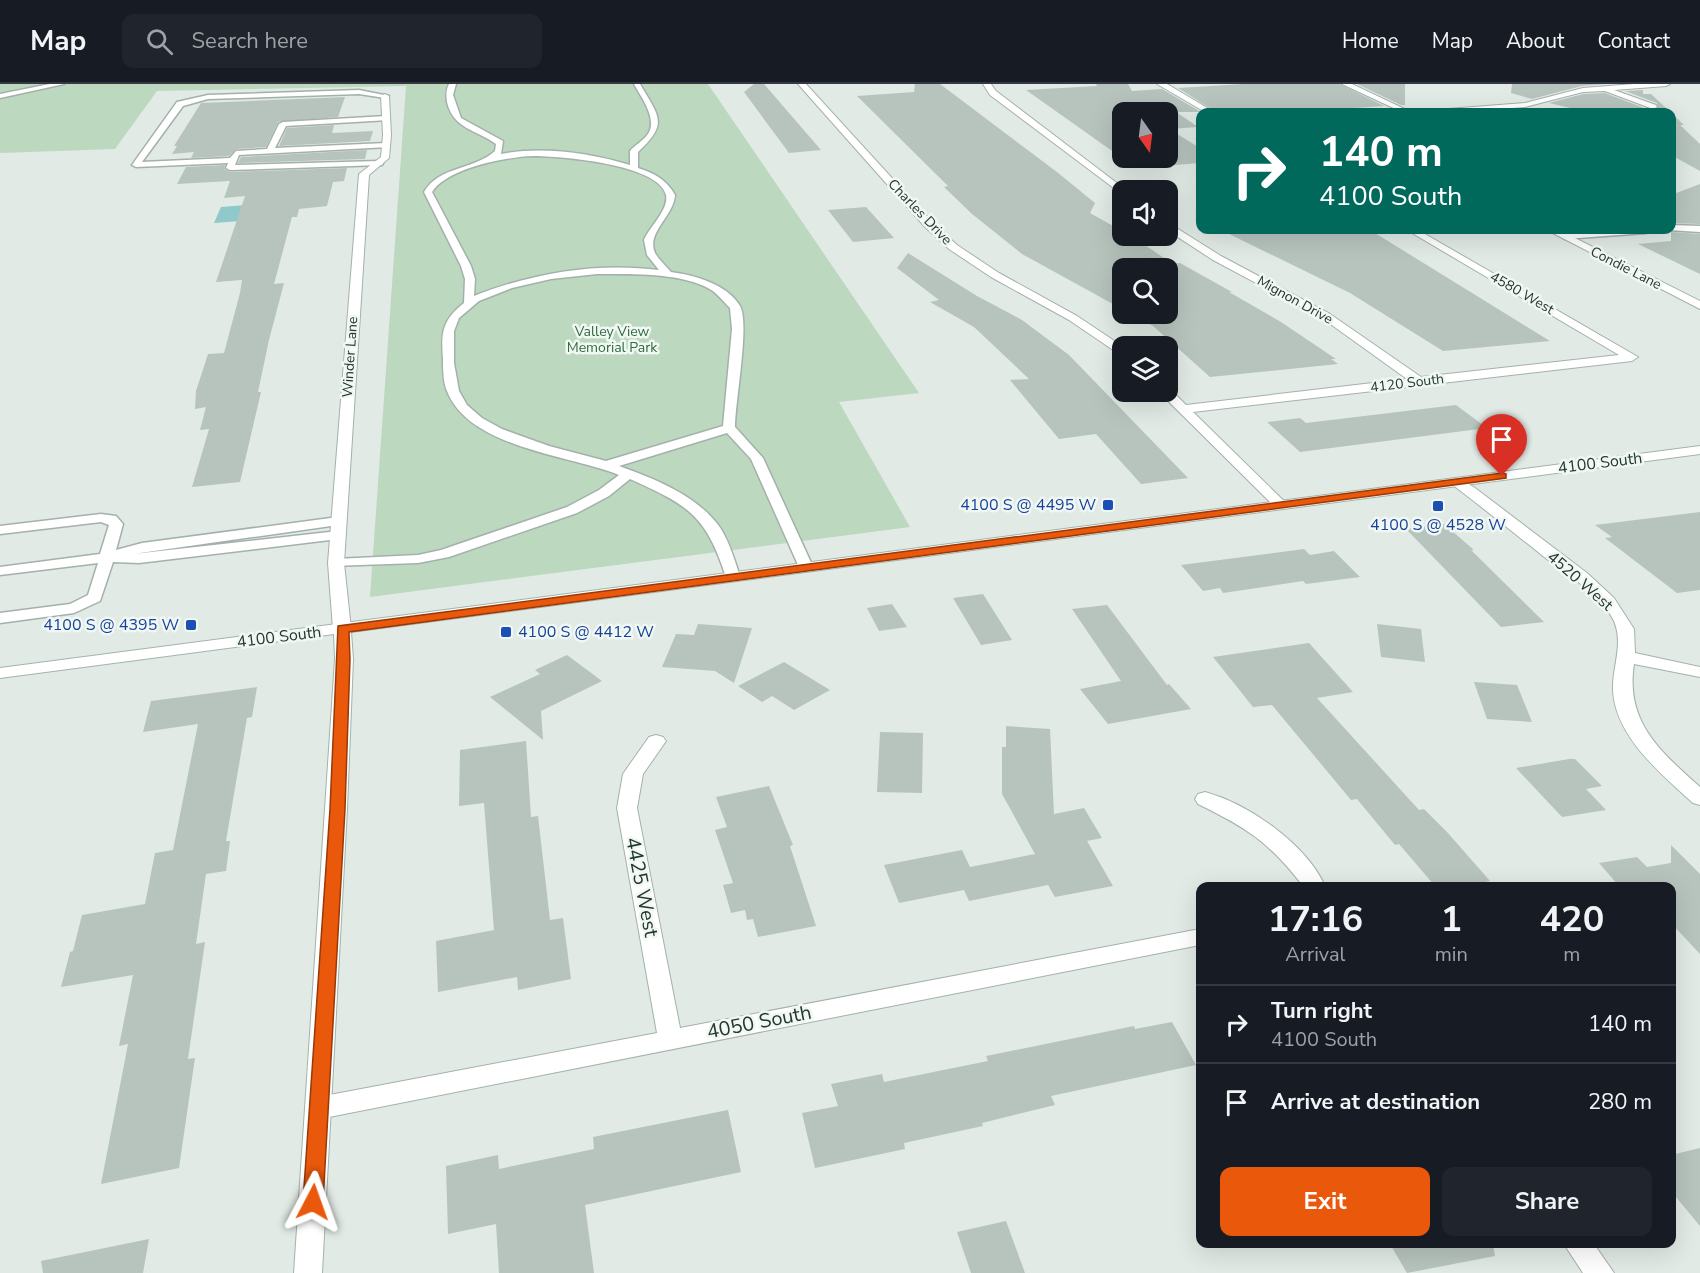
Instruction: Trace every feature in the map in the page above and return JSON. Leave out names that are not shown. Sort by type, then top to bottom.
[{"type":"street","name":"Charles Drive","points":[[802,84],[929,225],[953,247],[988,271],[1073,318],[1112,345]]},
{"type":"street","points":[[987,84],[993,93],[1112,182]]},
{"type":"street","points":[[1161,84],[1203,108]]},
{"type":"street","points":[[1346,84],[1398,108]]},
{"type":"street","points":[[1486,108],[1525,105],[1572,92],[1601,88],[1666,84]]},
{"type":"street","points":[[1601,88],[1653,107]]},
{"type":"street","name":"Winder Lane","points":[[308,1273],[338,798],[344,659],[336,564],[338,528],[364,174],[385,158],[385,96]]},
{"type":"street","name":"Mignon Drive","points":[[1178,232],[1217,258],[1326,316],[1418,381]]},
{"type":"street","name":"4580 West","points":[[1419,234],[1632,357]]},
{"type":"street","name":"Condie Lane","points":[[1561,234],[1700,306]]},
{"type":"street","name":"4120 South","points":[[1182,409],[1632,357]]},
{"type":"street","points":[[1175,402],[1281,505]]},
{"type":"street","name":"4100 South","points":[[0,674],[1700,450]]},
{"type":"street","name":"4520 West","points":[[1458,482],[1606,600],[1622,622],[1626,634],[1627,657],[1622,686],[1631,719],[1653,752],[1700,798]]},
{"type":"street","points":[[1627,657],[1700,672]]},
{"type":"street","name":"4425 West","points":[[656,741],[633,774],[627,808],[670,1040]]},
{"type":"street","points":[[1205,799],[1258,826],[1273,837],[1311,882]]},
{"type":"street","name":"4050 South","points":[[319,1108],[1196,938]]},
{"type":"street","points":[[1581,1248],[1600,1273]]},
{"type":"lane","points":[[0,96],[62,84]]},
{"type":"lane","points":[[634,169],[633,154],[652,134],[655,126],[637,84]]},
{"type":"lane","points":[[449,85],[453,112],[457,119],[500,144],[500,152],[490,160]]},
{"type":"lane","points":[[234,160],[136,165],[180,104],[208,97],[359,92],[385,96]]},
{"type":"lane","points":[[270,151],[283,124],[386,118]]},
{"type":"lane","points":[[379,163],[230,168],[236,153],[386,145]]},
{"type":"lane","points":[[469,303],[470,279],[466,266],[428,192],[433,184],[443,178],[490,160],[525,153],[555,153],[634,169],[657,179],[670,193],[669,207],[648,242],[653,258],[667,274]]},
{"type":"lane","points":[[1676,228],[1700,229]]},
{"type":"lane","points":[[1565,236],[1592,234]]},
{"type":"lane","points":[[733,577],[722,543],[702,515],[681,500],[607,465],[519,440],[478,420],[460,405],[452,384],[447,331],[455,314],[469,303],[507,286],[554,275],[608,270],[667,274],[717,290],[735,308],[738,322],[728,408],[729,428],[757,458],[806,567]]},
{"type":"lane","points":[[607,465],[729,428]]},
{"type":"lane","points":[[336,564],[418,559],[455,550],[572,510],[604,493],[629,474]]},
{"type":"lane","points":[[0,530],[101,518],[111,519],[116,524],[95,598],[87,604],[74,608],[0,618]]},
{"type":"lane","points":[[0,571],[108,557],[139,559],[338,528]]},
{"type":"green space","name":"Valley View Memorial Park","points":[[0,84],[708,84],[919,393],[839,402],[910,527],[370,597],[406,86],[157,91],[115,149],[0,153]]},
{"type":"water","points":[[247,205],[241,221],[214,223],[221,207]]},
{"type":"building","points":[[754,84],[764,84],[821,150],[789,153],[744,92]]},
{"type":"building","points":[[915,84],[940,84],[1095,203],[1090,213],[1112,225],[1112,246],[1146,246],[1164,258],[1112,258],[1112,304],[1022,254],[972,214],[944,187],[948,186],[857,96],[914,92]]},
{"type":"building","points":[[1096,84],[1128,84],[1132,91],[1162,89],[1196,109],[1196,112],[1178,112],[1178,102],[1112,102],[1112,151],[1026,90],[1097,86]]},
{"type":"building","points":[[1243,84],[1340,84],[1384,106],[1210,108],[1178,88]]},
{"type":"building","points":[[1357,84],[1405,84],[1405,105],[1401,105]]},
{"type":"building","points":[[1512,84],[1605,84],[1582,86],[1532,99],[1511,93]]},
{"type":"building","points":[[1643,90],[1643,94],[1651,94],[1666,108],[1658,108],[1657,103],[1625,91]]},
{"type":"building","points":[[1605,93],[1644,108],[1570,108],[1549,103],[1583,94]]},
{"type":"building","points":[[345,97],[338,117],[278,122],[266,147],[236,149],[229,156],[191,158],[194,152],[172,154],[177,146],[174,146],[201,103]]},
{"type":"building","points":[[1178,113],[1196,126],[1178,128]]},
{"type":"building","points":[[1676,118],[1684,125],[1680,125],[1700,144],[1700,171],[1676,158]]},
{"type":"building","points":[[334,125],[332,133],[373,131],[370,141],[279,146],[287,128]]},
{"type":"building","points":[[1178,135],[1196,146],[1196,163],[1178,165]]},
{"type":"building","points":[[367,150],[365,159],[238,163],[241,157]]},
{"type":"building","points":[[225,165],[224,169],[230,172],[347,168],[344,181],[333,182],[327,206],[299,209],[297,217],[292,217],[274,284],[284,283],[269,340],[258,392],[261,392],[240,482],[192,487],[209,429],[200,430],[206,407],[195,409],[196,391],[208,354],[224,353],[240,293],[242,280],[216,282],[245,196],[224,198],[230,181],[177,184],[186,167]]},
{"type":"building","points":[[1700,184],[1700,224],[1676,223],[1676,193]]},
{"type":"building","points":[[866,207],[894,238],[853,242],[828,210]]},
{"type":"building","points":[[1676,232],[1700,234],[1700,274],[1638,244],[1671,241],[1671,234]]},
{"type":"building","points":[[1229,234],[1376,234],[1550,341],[1443,351],[1350,293]]},
{"type":"building","points":[[908,253],[977,296],[1022,320],[1069,355],[1188,478],[1141,484],[1096,434],[1059,439],[1010,380],[1029,379],[974,327],[930,302],[939,300],[897,268]]},
{"type":"building","points":[[1178,263],[1180,263],[1281,322],[1336,359],[1331,359],[1338,364],[1210,377],[1178,348],[1178,336],[1164,336],[1149,324],[1178,324]]},
{"type":"building","points":[[1456,405],[1487,428],[1300,452],[1267,422],[1300,418],[1306,423]]},
{"type":"building","points":[[1700,512],[1700,590],[1677,593],[1605,538],[1612,537],[1595,525]]},
{"type":"building","points":[[1444,524],[1474,550],[1471,550],[1544,622],[1501,627],[1406,529]]},
{"type":"building","points":[[1304,549],[1310,555],[1334,551],[1360,577],[1306,584],[1303,581],[1223,593],[1220,588],[1203,591],[1181,565]]},
{"type":"building","points":[[983,594],[1012,640],[981,645],[953,598]]},
{"type":"building","points":[[892,604],[907,627],[879,631],[867,608]]},
{"type":"building","points":[[1107,605],[1167,685],[1169,684],[1191,709],[1108,724],[1080,689],[1121,681],[1072,609]]},
{"type":"building","points":[[698,624],[752,628],[734,683],[715,671],[662,667],[676,634],[694,635]]},
{"type":"building","points":[[1377,624],[1421,629],[1425,662],[1381,657]]},
{"type":"building","points":[[1309,643],[1353,692],[1317,698],[1419,810],[1424,809],[1447,832],[1490,881],[1432,882],[1399,844],[1395,845],[1357,799],[1351,800],[1272,705],[1253,707],[1213,657]]},
{"type":"building","points":[[567,655],[602,681],[541,711],[543,740],[490,697],[540,674],[535,670]]},
{"type":"building","points":[[784,662],[830,690],[794,710],[772,696],[762,702],[738,686]]},
{"type":"building","points":[[1474,682],[1517,685],[1532,722],[1487,719]]},
{"type":"building","points":[[257,687],[252,717],[247,718],[226,841],[230,841],[226,871],[206,874],[196,944],[205,942],[188,1059],[195,1058],[179,1168],[101,1184],[128,1044],[119,1046],[133,975],[61,987],[70,952],[73,951],[82,915],[145,904],[155,853],[173,850],[198,724],[143,732],[151,701]]},
{"type":"building","points":[[1006,726],[1050,729],[1054,814],[1084,808],[1102,838],[1087,841],[1113,886],[1055,897],[1048,885],[969,901],[964,890],[899,903],[884,865],[962,850],[970,867],[1035,854],[1002,794],[1002,747],[1006,747]]},
{"type":"building","points":[[880,732],[923,733],[922,793],[877,792]]},
{"type":"building","points":[[526,741],[531,817],[538,816],[550,920],[563,918],[571,979],[518,990],[517,977],[438,992],[436,941],[494,930],[484,803],[459,806],[460,750]]},
{"type":"building","points":[[1575,759],[1602,786],[1586,789],[1606,810],[1562,817],[1516,768]]},
{"type":"building","points":[[769,786],[793,845],[790,846],[816,926],[758,937],[753,919],[747,920],[745,910],[731,913],[723,885],[733,883],[715,830],[727,827],[716,797]]},
{"type":"building","points":[[1671,845],[1700,874],[1700,954],[1676,928],[1676,882],[1616,882],[1599,863],[1637,857],[1647,867],[1671,863]]},
{"type":"building","points":[[1172,1022],[1196,1065],[1051,1096],[1055,1105],[982,1123],[983,1126],[904,1143],[905,1149],[815,1168],[802,1113],[838,1106],[831,1084],[882,1074],[884,1082],[988,1061],[986,1056],[1134,1026],[1135,1029]]},
{"type":"building","points":[[728,1110],[741,1172],[585,1205],[594,1273],[499,1273],[496,1224],[448,1234],[446,1166],[498,1155],[499,1169],[594,1149],[593,1137]]},
{"type":"building","points":[[1700,1148],[1700,1226],[1676,1197],[1676,1154]]},
{"type":"building","points":[[1006,1221],[1025,1273],[971,1273],[957,1232]]},
{"type":"building","points":[[149,1239],[143,1273],[43,1273],[41,1261]]},
{"type":"building","points":[[1392,1248],[1494,1248],[1495,1256],[1407,1273]]},
{"type":"place","name":"4100 S @ 4495 W","points":[[1108,505]]},
{"type":"place","name":"4100 S @ 4528 W","points":[[1438,506]]},
{"type":"place","name":"4100 S @ 4395 W","points":[[191,625]]},
{"type":"place","name":"4100 S @ 4412 W","points":[[506,632]]},
{"type":"route","points":[[313,1202],[337,809],[344,659],[342,628],[1502,476]]}]
